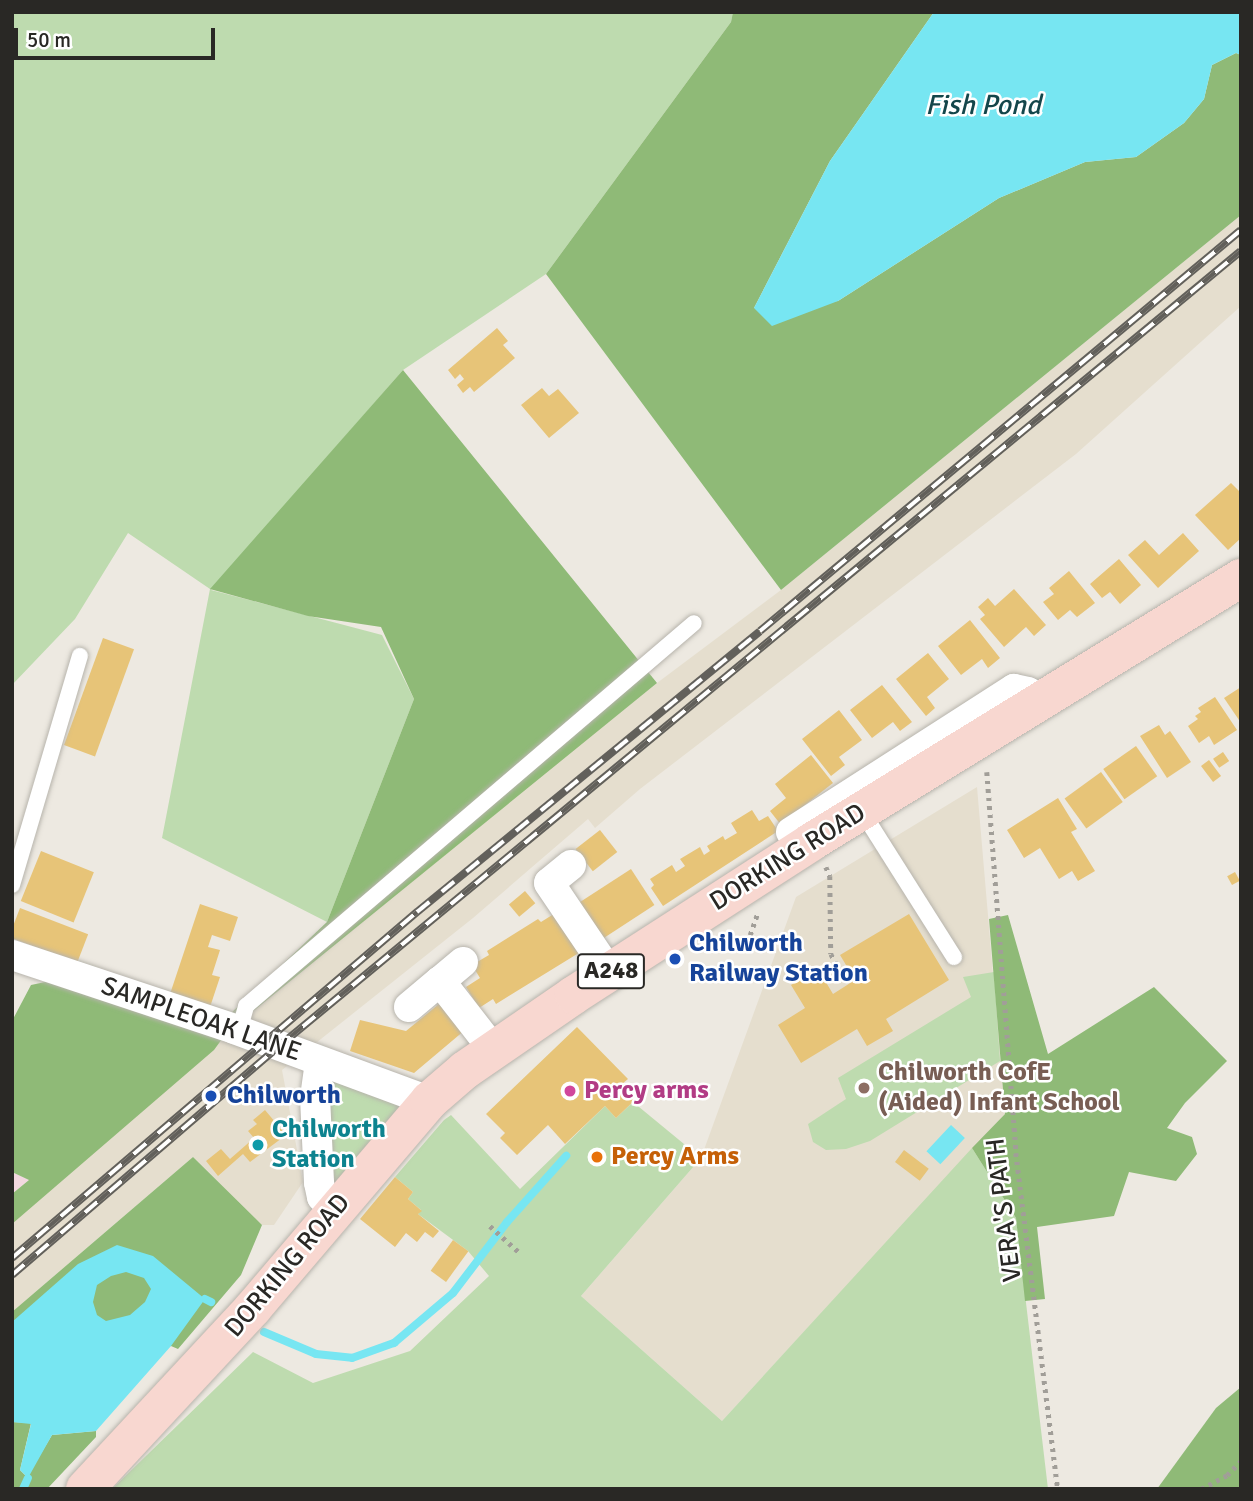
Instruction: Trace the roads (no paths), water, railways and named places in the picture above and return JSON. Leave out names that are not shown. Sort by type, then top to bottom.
[{"type":"main road","name":"DORKING ROAD","points":[[85,1489],[235,1328],[429,1101],[493,1049],[609,972],[801,837],[862,810],[897,777],[1041,701],[1241,578]]},
{"type":"street","points":[[801,837],[897,777]]},
{"type":"street","points":[[552,880],[609,972]]},
{"type":"street","name":"SAMPLEOAK LANE","points":[[12,955],[239,1031],[429,1101]]},
{"type":"street","points":[[408,1007],[463,962]]},
{"type":"street","points":[[440,981],[493,1049]]},
{"type":"street","points":[[320,1062],[315,1097],[319,1183],[322,1198],[337,1208]]},
{"type":"lane","points":[[239,1031],[246,1006],[694,623]]},
{"type":"lane","points":[[12,885],[80,656]]},
{"type":"lane","points":[[862,810],[954,957]]},
{"type":"water","name":"Fish Pond","points":[[934,12],[1241,12],[1241,55],[1236,53],[1212,65],[1204,99],[1184,123],[1136,157],[1085,162],[999,198],[838,301],[772,326],[754,308],[830,161]]},
{"type":"water","points":[[951,1125],[965,1138],[940,1164],[926,1151]]},
{"type":"water","points":[[117,1245],[153,1256],[205,1299],[171,1346],[96,1431],[52,1435],[28,1478],[20,1470],[31,1424],[12,1422],[12,1322],[78,1264]],"holes":[[[126,1272],[144,1278],[151,1289],[145,1302],[130,1315],[106,1321],[97,1315],[93,1302],[97,1285],[111,1276]]]},
{"type":"waterway","points":[[264,1332],[316,1354],[352,1358],[394,1343],[453,1293],[507,1222],[566,1156]]},
{"type":"waterway","points":[[205,1299],[211,1302]]},
{"type":"waterway","points":[[23,1489],[28,1478]]},
{"type":"railway","points":[[12,1258],[417,912],[760,631],[1241,230]]},
{"type":"railway","points":[[12,1275],[278,1047],[1241,251]]},
{"type":"place","name":"Chilworth Railway Station","points":[[675,959]]},
{"type":"place","name":"Chilworth CofE (Aided) Infant School","points":[[864,1088]]},
{"type":"place","name":"Percy arms","points":[[570,1091]]},
{"type":"place","name":"Chilworth","points":[[211,1096]]},
{"type":"place","name":"Chilworth Station","points":[[258,1145]]},
{"type":"place","name":"Percy Arms","points":[[597,1157]]}]
